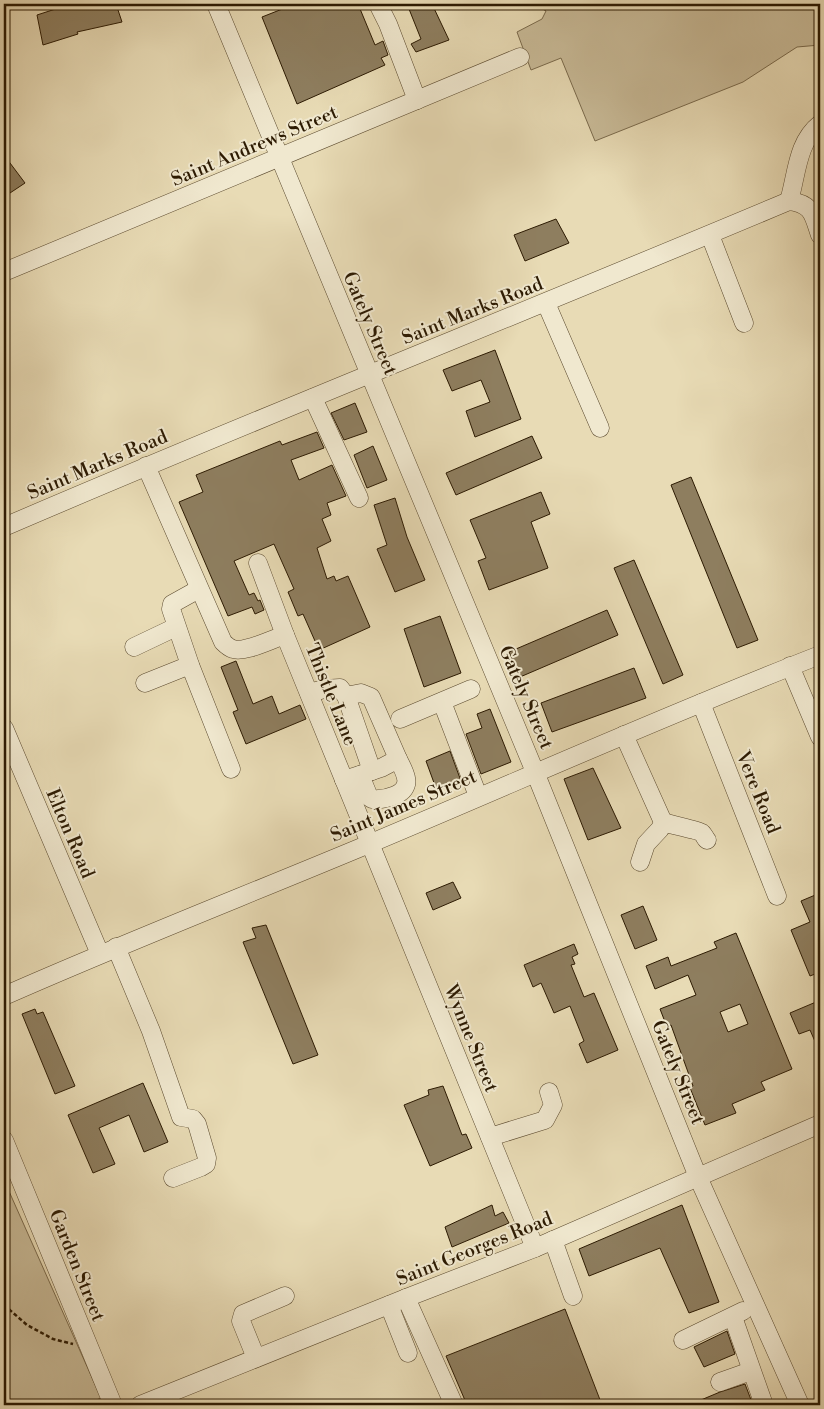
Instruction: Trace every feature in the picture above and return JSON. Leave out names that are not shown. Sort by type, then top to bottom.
[{"type":"street","name":"Gately Street","points":[[216,4],[535,772],[698,1177],[800,1405]]},
{"type":"street","points":[[378,4],[417,100]]},
{"type":"street","name":"Saint Andrews Street","points":[[4,272],[520,57]]},
{"type":"street","points":[[820,124],[804,142],[789,202],[802,203],[812,212],[820,235]]},
{"type":"street","name":"Saint Marks Road","points":[[4,527],[146,466],[789,202]]},
{"type":"street","points":[[710,235],[744,323]]},
{"type":"street","points":[[546,303],[600,428]]},
{"type":"street","points":[[314,398],[359,498]]},
{"type":"street","name":"Thistle Lane","points":[[146,466],[199,589],[221,637],[228,647],[234,650],[245,649],[285,635],[308,693],[358,775],[370,844]]},
{"type":"street","points":[[258,563],[285,635]]},
{"type":"street","points":[[199,589],[172,604],[172,609],[176,628],[231,769]]},
{"type":"street","points":[[134,647],[176,628]]},
{"type":"street","name":"Saint James Street","points":[[4,996],[108,950],[370,844],[535,772],[820,655]]},
{"type":"street","points":[[145,683],[190,665]]},
{"type":"street","points":[[790,666],[820,737]]},
{"type":"street","points":[[308,693],[340,688],[346,696],[358,775],[369,797],[372,800],[392,796],[403,791],[406,786],[406,777],[371,697],[361,693],[346,696]]},
{"type":"street","points":[[400,719],[471,690]]},
{"type":"street","points":[[442,702],[478,796]]},
{"type":"street","name":"Vere Road","points":[[701,703],[778,896]]},
{"type":"street","name":"Elton Road","points":[[4,728],[108,950],[151,1031],[181,1117],[193,1119],[197,1124],[208,1158],[206,1164],[173,1178]]},
{"type":"street","points":[[624,735],[663,822],[695,830],[702,833],[707,840]]},
{"type":"street","points":[[358,775],[398,759]]},
{"type":"street","points":[[640,862],[646,844],[660,829],[663,822]]},
{"type":"street","name":"Wynne Street","points":[[370,844],[535,1248]]},
{"type":"street","points":[[490,1137],[545,1120],[553,1106],[549,1092]]},
{"type":"street","name":"Saint Georges Road","points":[[140,1405],[180,1397],[256,1358],[535,1248],[820,1124]]},
{"type":"street","name":"Garden Street","points":[[4,1140],[113,1405]]},
{"type":"street","points":[[552,1240],[573,1296]]},
{"type":"street","points":[[256,1358],[241,1317],[243,1314],[285,1296]]},
{"type":"street","points":[[397,1301],[408,1352]]},
{"type":"street","points":[[397,1301],[454,1405]]},
{"type":"street","points":[[683,1340],[733,1317],[754,1304]]},
{"type":"street","points":[[733,1317],[764,1405]]},
{"type":"street","points":[[720,1382],[751,1370]]},
{"type":"path","points":[[4,1305],[27,1324],[53,1340],[89,1348]]},
{"type":"shaded area","points":[[534,4],[820,4],[820,45],[797,47],[743,82],[595,141],[561,58],[531,70],[517,32],[542,19],[546,11]]},
{"type":"shaded area","points":[[4,1180],[101,1398],[84,1405],[4,1405]]},
{"type":"building","points":[[71,4],[116,4],[122,22],[77,32],[78,34],[43,45],[37,15]]},
{"type":"building","points":[[295,4],[358,4],[375,45],[383,41],[388,55],[381,58],[385,65],[297,104],[262,17]]},
{"type":"building","points":[[424,4],[432,4],[449,40],[416,52],[411,44],[421,39],[409,9]]},
{"type":"building","points":[[4,155],[25,183],[4,197]]},
{"type":"building","points":[[556,219],[569,243],[525,261],[514,235]]},
{"type":"building","points":[[495,350],[521,419],[475,437],[466,411],[490,402],[481,380],[452,391],[443,370]]},
{"type":"building","points":[[355,403],[367,432],[344,440],[331,413]]},
{"type":"building","points":[[317,432],[324,448],[291,460],[299,480],[332,465],[346,496],[327,503],[331,515],[322,519],[331,541],[317,548],[327,579],[334,576],[336,581],[348,576],[370,627],[319,650],[303,614],[298,616],[288,592],[294,589],[274,544],[234,561],[249,595],[254,593],[258,601],[260,600],[264,610],[255,614],[252,607],[228,616],[179,502],[203,492],[196,475],[280,441],[282,445]]},
{"type":"building","points":[[532,436],[542,458],[456,495],[446,473]]},
{"type":"building","points":[[373,446],[387,480],[367,488],[354,455]]},
{"type":"building","points":[[691,477],[758,640],[737,648],[671,485]]},
{"type":"building","points":[[541,492],[550,514],[531,522],[548,568],[489,590],[478,561],[486,558],[470,520]]},
{"type":"building","points":[[395,498],[407,537],[425,580],[395,592],[377,549],[387,545],[374,505]]},
{"type":"building","points":[[634,560],[683,675],[663,684],[614,568]]},
{"type":"building","points":[[607,610],[618,635],[520,677],[509,652]]},
{"type":"building","points":[[440,616],[461,673],[424,687],[404,629]]},
{"type":"building","points":[[236,661],[253,704],[272,696],[279,714],[300,705],[306,719],[246,744],[233,712],[238,710],[221,667]]},
{"type":"building","points":[[634,668],[646,698],[552,732],[541,703]]},
{"type":"building","points":[[490,709],[511,762],[481,774],[466,734],[482,728],[477,714]]},
{"type":"building","points":[[450,751],[461,781],[437,791],[426,761]]},
{"type":"building","points":[[593,768],[621,828],[588,840],[564,779]]},
{"type":"building","points":[[453,882],[461,898],[433,910],[426,893]]},
{"type":"building","points":[[820,893],[820,972],[810,976],[791,930],[810,922],[801,901]]},
{"type":"building","points":[[643,906],[657,940],[635,949],[621,915]]},
{"type":"building","points":[[266,925],[318,1055],[293,1064],[243,942],[256,938],[252,928]]},
{"type":"building","points":[[736,933],[792,1069],[761,1082],[765,1090],[732,1104],[736,1113],[705,1125],[690,1088],[693,1086],[671,1025],[667,1027],[660,1009],[696,995],[688,975],[655,989],[646,966],[668,957],[671,966],[717,948],[714,942]],"holes":[[[740,1004],[748,1024],[728,1032],[720,1012]]]},
{"type":"building","points":[[574,944],[578,954],[572,957],[575,964],[571,965],[584,997],[594,993],[618,1050],[587,1063],[579,1044],[584,1041],[570,1006],[554,1013],[541,983],[533,987],[524,965]]},
{"type":"building","points":[[816,1002],[820,1011],[820,1053],[810,1030],[799,1034],[790,1013]]},
{"type":"building","points":[[35,1009],[37,1014],[43,1012],[75,1086],[55,1094],[22,1014]]},
{"type":"building","points":[[143,1083],[168,1142],[144,1152],[129,1115],[99,1128],[115,1164],[93,1173],[68,1115]]},
{"type":"building","points":[[443,1086],[462,1135],[466,1134],[472,1148],[430,1166],[404,1105],[429,1095],[428,1090]]},
{"type":"building","points":[[492,1205],[495,1216],[503,1212],[509,1223],[452,1247],[445,1227]]},
{"type":"building","points":[[682,1205],[719,1302],[689,1313],[660,1248],[589,1276],[579,1249]]},
{"type":"building","points":[[565,1309],[602,1405],[467,1405],[446,1356]]},
{"type":"building","points":[[727,1331],[735,1354],[704,1367],[694,1347]]},
{"type":"building","points":[[745,1384],[753,1405],[689,1405],[720,1392]]}]
